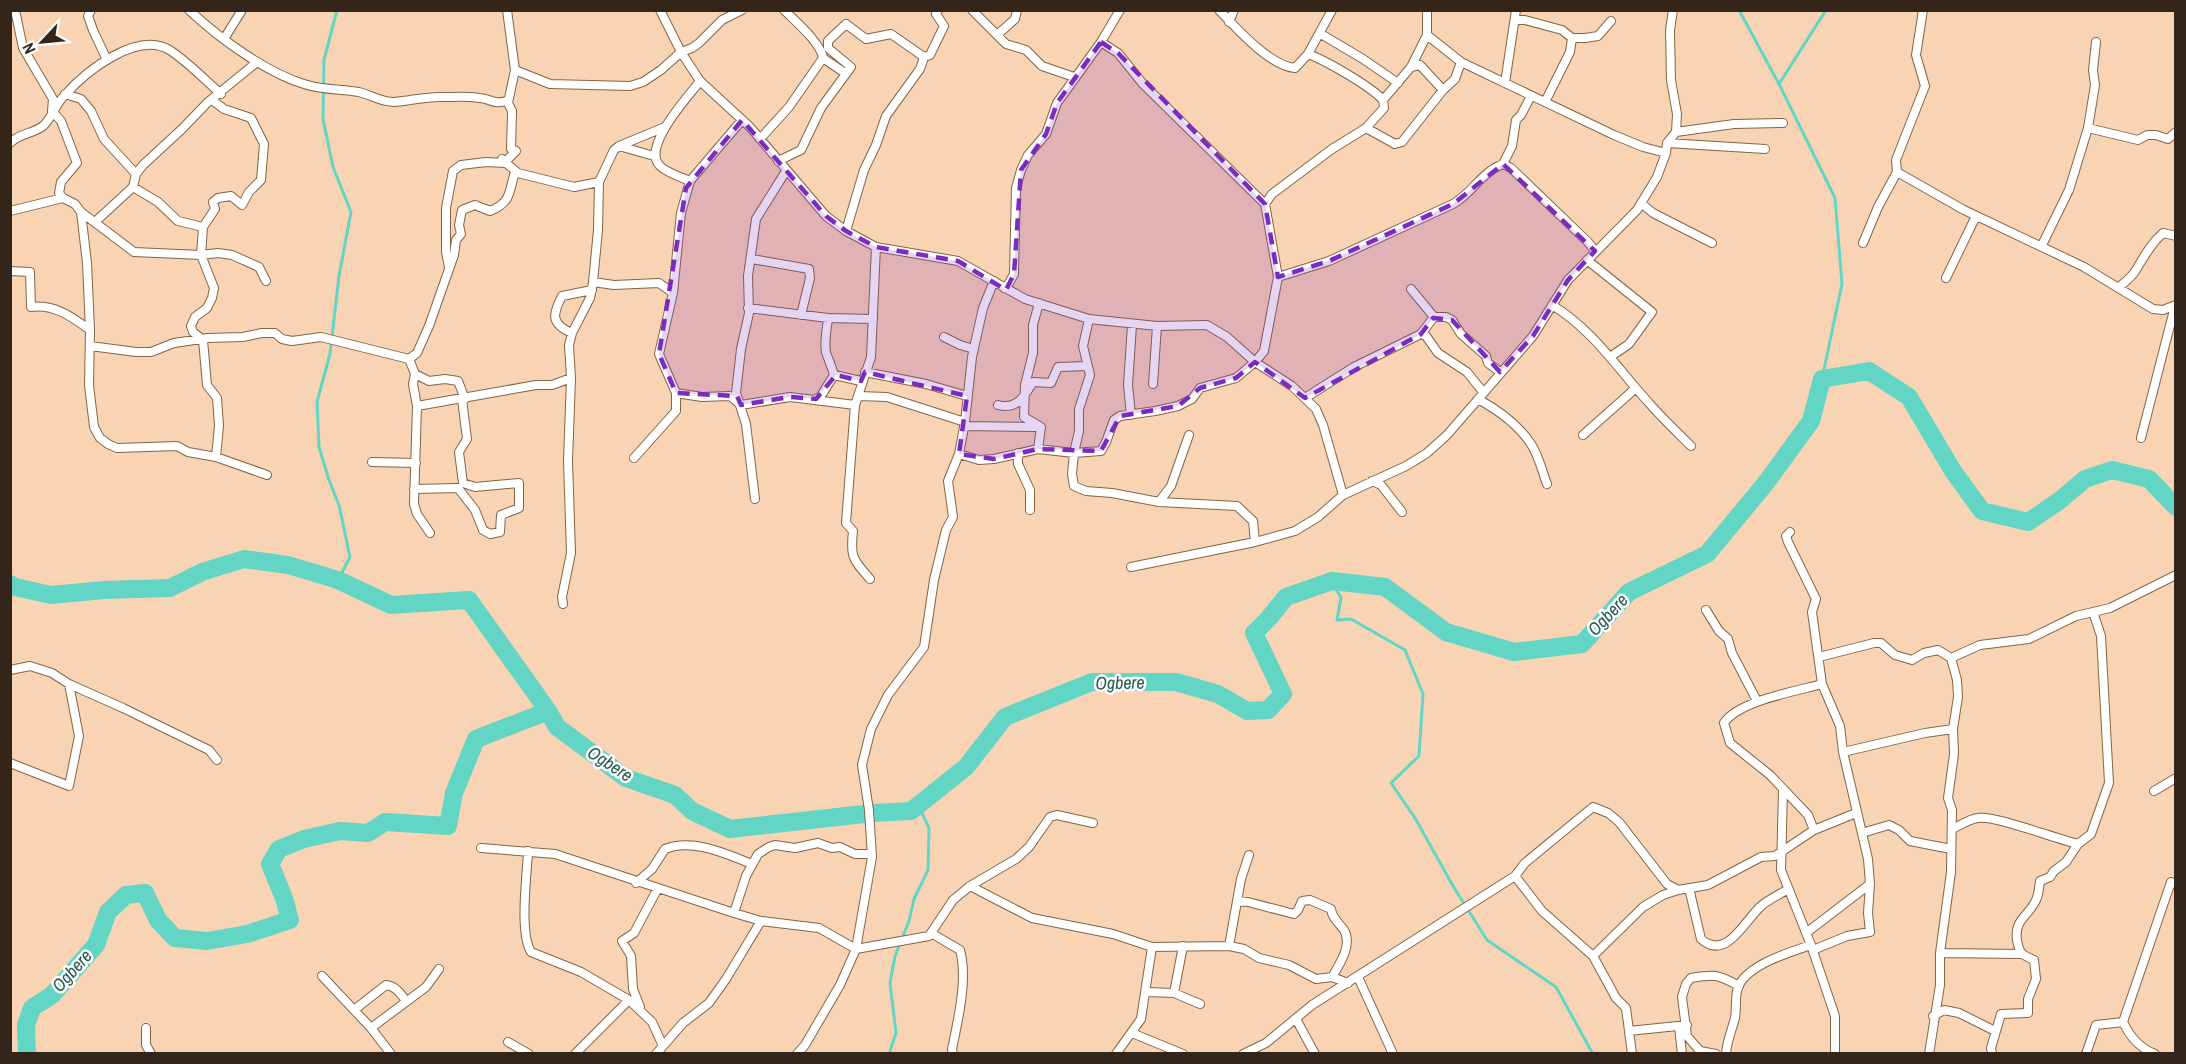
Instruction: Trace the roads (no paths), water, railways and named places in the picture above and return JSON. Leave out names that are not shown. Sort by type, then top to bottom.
[{"type":"street","points":[[15,10],[23,48],[53,99],[52,111],[61,121],[77,163],[60,182],[59,193],[63,198],[75,204],[81,212],[96,221],[134,252],[201,255],[218,253],[248,261],[259,267],[266,281]]},
{"type":"street","points":[[91,10],[90,21],[107,60]]},
{"type":"street","points":[[189,10],[257,62],[304,85],[362,93],[373,98],[394,102],[432,96],[483,98],[493,103],[506,101],[508,103]]},
{"type":"street","points":[[224,39],[242,10]]},
{"type":"street","points":[[449,269],[446,252],[446,208],[453,171],[461,165],[501,159],[506,161],[516,152],[511,149],[512,111],[508,103],[514,70],[507,10]]},
{"type":"street","points":[[660,10],[681,52],[700,81],[760,139],[826,216],[846,231],[876,247],[958,261],[1004,288],[1039,303],[1089,319],[1132,325],[1207,325],[1227,337],[1255,362],[1292,386],[1316,409],[1323,425],[1343,495]]},
{"type":"street","points":[[514,70],[550,84],[630,86],[643,82],[661,70],[681,52],[693,48],[722,21],[742,10]]},
{"type":"street","points":[[784,10],[801,26],[822,53],[823,58],[845,73]]},
{"type":"street","points":[[778,161],[801,150],[821,108],[851,67],[828,48],[828,41],[846,24],[866,39],[891,34],[924,57],[930,56],[944,26],[936,14],[938,10]]},
{"type":"street","points":[[972,10],[1006,44],[1026,50],[1042,66],[1074,77]]},
{"type":"street","points":[[997,35],[1015,19],[1017,10]]},
{"type":"street","points":[[1004,288],[1010,283],[1014,274],[1016,188],[1021,170],[1028,155],[1046,134],[1057,103],[1101,42],[1120,10]]},
{"type":"street","points":[[1219,10],[1262,51],[1282,65],[1295,68],[1308,54],[1321,34],[1332,10]]},
{"type":"street","points":[[1229,22],[1234,10]]},
{"type":"street","points":[[1262,201],[1332,148],[1366,128],[1411,67],[1427,35],[1427,10]]},
{"type":"street","points":[[1505,83],[1516,10]]},
{"type":"street","points":[[1131,567],[1255,542],[1295,531],[1318,517],[1343,495],[1406,466],[1447,435],[1533,336],[1568,280],[1637,210],[1657,177],[1666,153],[1667,143],[1676,132],[1677,114],[1671,80],[1673,10]]},
{"type":"street","points":[[1863,243],[1878,207],[1897,172],[1896,160],[1924,86],[1916,55],[1923,10]]},
{"type":"street","points":[[1515,21],[1525,20],[1551,26],[1562,30],[1572,38],[1598,36],[1611,21]]},
{"type":"street","points":[[1321,34],[1398,83]]},
{"type":"street","points":[[1427,35],[1461,62],[1643,147],[1666,153]]},
{"type":"street","points":[[1545,102],[1570,52],[1572,38]]},
{"type":"street","points":[[959,454],[987,460],[1038,449],[1074,453],[1101,451],[1114,420],[1120,416],[1178,406],[1192,399],[1200,388],[1236,378],[1264,351],[1278,277],[1262,201],[1143,84],[1118,53],[1101,42]]},
{"type":"street","points":[[2042,245],[2069,190],[2088,128],[2095,86],[2093,70],[2096,42]]},
{"type":"street","points":[[10,143],[42,127],[65,94],[89,72],[135,46],[170,50],[221,94]]},
{"type":"street","points":[[1308,54],[1321,59],[1374,92],[1383,104]]},
{"type":"street","points":[[846,231],[864,170],[886,116],[920,69],[924,57]]},
{"type":"street","points":[[760,139],[789,107],[823,58]]},
{"type":"street","points":[[96,221],[133,187],[136,174],[143,165],[212,100],[257,62]]},
{"type":"street","points":[[1366,128],[1395,144],[1402,142],[1443,90],[1455,79],[1461,62]]},
{"type":"street","points":[[1411,67],[1420,65],[1443,90]]},
{"type":"street","points":[[690,181],[661,168],[654,156],[665,127],[700,81]]},
{"type":"street","points":[[47,88],[81,99],[91,111],[104,139],[136,174]]},
{"type":"street","points":[[1503,165],[1512,146],[1516,120],[1532,96]]},
{"type":"street","points":[[212,100],[224,109],[250,118],[264,144],[261,180],[249,192],[242,205],[231,196],[218,198],[213,202],[215,209],[203,227],[201,255],[214,288],[207,308],[195,317],[191,326],[193,332],[203,340],[207,385],[217,398],[219,426],[216,457]]},
{"type":"street","points":[[634,458],[676,411],[676,393],[659,354],[673,293],[681,213],[690,181],[742,120]]},
{"type":"street","points":[[1676,132],[1734,124],[1783,123]]},
{"type":"street","points":[[563,604],[562,597],[571,553],[568,461],[571,378],[569,345],[593,286],[599,182],[614,150],[665,127]]},
{"type":"street","points":[[2088,128],[2138,140],[2147,135],[2169,139],[2175,132]]},
{"type":"street","points":[[1667,143],[1765,149]]},
{"type":"street","points":[[619,146],[654,156]]},
{"type":"street","points":[[486,162],[506,163],[518,172],[574,187],[599,182]]},
{"type":"street","points":[[1278,277],[1329,261],[1453,204],[1495,167],[1503,165],[1511,168],[1595,251]]},
{"type":"street","points":[[755,499],[746,424],[741,405],[733,395],[748,308],[748,276],[756,219],[786,171]]},
{"type":"street","points":[[90,346],[136,352],[151,351],[174,343],[208,338],[275,333],[282,339],[292,341],[321,337],[409,358],[417,353],[429,326],[449,269],[456,240],[461,234],[459,225],[462,210],[475,205],[490,211],[501,207],[506,202],[514,175],[518,172]]},
{"type":"street","points":[[1897,172],[1976,216],[2042,245],[2120,287],[2153,309],[2163,310],[2175,306]]},
{"type":"street","points":[[133,187],[158,202],[178,221],[203,227]]},
{"type":"street","points":[[10,211],[63,198]]},
{"type":"street","points":[[1641,203],[1653,213],[1712,243]]},
{"type":"street","points":[[81,212],[87,263],[90,330],[89,385],[94,427],[100,438],[117,447],[177,446],[188,452],[216,457],[267,475]]},
{"type":"street","points":[[1946,278],[1976,216]]},
{"type":"street","points":[[2120,287],[2134,273],[2156,239],[2163,233],[2175,236]]},
{"type":"street","points":[[870,579],[854,561],[851,552],[853,531],[846,522],[855,405],[861,381],[871,357],[876,247]]},
{"type":"street","points":[[752,259],[809,269],[810,278],[801,315]]},
{"type":"street","points":[[1587,260],[1652,312],[1629,344],[1610,357]]},
{"type":"street","points":[[10,272],[30,272],[31,307],[48,307],[60,311],[90,330]]},
{"type":"street","points":[[796,1053],[805,1045],[840,985],[856,949],[872,854],[869,810],[861,765],[871,729],[888,695],[924,647],[934,580],[946,530],[953,517],[948,482],[959,454],[974,349],[983,308],[994,281]]},
{"type":"street","points":[[572,333],[560,328],[556,322],[555,314],[562,296],[593,286],[659,283],[673,293]]},
{"type":"street","points":[[1411,289],[1434,317]]},
{"type":"street","points":[[1039,303],[1033,326],[1033,353],[1025,395],[1024,417],[1041,427]]},
{"type":"street","points":[[1552,305],[1574,318],[1649,403],[1691,446]]},
{"type":"street","points":[[2141,438],[2175,306]]},
{"type":"street","points":[[748,308],[828,318],[873,319]]},
{"type":"street","points":[[1434,317],[1446,317],[1452,320],[1461,334],[1486,356],[1488,363],[1500,372]]},
{"type":"street","points":[[1305,398],[1354,367],[1421,334],[1434,317]]},
{"type":"street","points":[[816,399],[821,396],[834,375],[831,362],[826,354],[828,318]]},
{"type":"street","points":[[1089,319],[1083,346],[1090,375],[1079,409],[1079,431],[1072,474],[1074,486],[1086,491],[1112,493],[1159,502],[1237,506],[1253,521],[1255,542]]},
{"type":"street","points":[[1131,415],[1128,384],[1132,325]]},
{"type":"street","points":[[1153,384],[1156,326]]},
{"type":"street","points":[[1421,334],[1426,336],[1438,354],[1467,372],[1480,395],[1527,439],[1547,484]]},
{"type":"street","points":[[944,337],[974,349]]},
{"type":"street","points":[[409,358],[415,374],[413,384],[417,406],[414,504],[417,514],[430,533]]},
{"type":"street","points":[[998,405],[1006,407],[1020,401],[1033,382],[1051,383],[1058,368],[1088,366]]},
{"type":"street","points":[[865,372],[926,384],[967,396]]},
{"type":"street","points":[[414,489],[458,489],[475,510],[483,530],[490,534],[500,532],[501,515],[519,508],[519,483],[475,487],[463,483],[459,452],[467,439],[463,399],[458,381],[445,379],[429,381],[415,374]]},
{"type":"street","points":[[834,375],[861,381]]},
{"type":"street","points":[[417,406],[536,385],[552,385],[571,378]]},
{"type":"street","points":[[1582,435],[1636,387]]},
{"type":"street","points":[[676,393],[702,397],[733,395]]},
{"type":"street","points":[[859,396],[888,396],[964,424],[1041,427]]},
{"type":"street","points":[[741,405],[790,397],[855,405]]},
{"type":"street","points":[[1038,449],[1041,427]]},
{"type":"street","points":[[1159,502],[1171,486],[1189,435]]},
{"type":"street","points":[[1018,453],[1018,464],[1030,490],[1030,510]]},
{"type":"street","points":[[372,462],[416,463]]},
{"type":"street","points":[[1372,481],[1381,485],[1402,512]]},
{"type":"street","points":[[1726,1053],[1726,1042],[1735,1017],[1739,986],[1754,970],[1779,956],[1847,936],[1870,932],[1868,859],[1856,813],[1851,778],[1843,752],[1840,726],[1822,684],[1812,612],[1816,599],[1788,542],[1786,536],[1790,532]]},
{"type":"street","points":[[1951,658],[1980,645],[2029,639],[2076,616],[2110,608],[2175,575]]},
{"type":"street","points":[[1706,610],[1719,631],[1728,639],[1732,653],[1757,701]]},
{"type":"street","points":[[2021,954],[2018,950],[2015,931],[2022,917],[2036,901],[2040,881],[2050,877],[2066,862],[2078,844],[2091,834],[2109,783],[2101,636],[2093,612]]},
{"type":"street","points":[[1819,657],[1881,643],[1895,656],[1912,660],[1924,653],[1938,650],[1951,658],[1958,697],[1953,729],[1954,754],[1948,798],[1952,810],[1951,872],[1940,953],[1940,985],[1933,1016],[1929,1053]]},
{"type":"street","points":[[10,670],[30,666],[52,673],[69,684],[208,750],[218,760]]},
{"type":"street","points":[[10,764],[69,786],[79,736],[69,684]]},
{"type":"street","points":[[1814,830],[1808,815],[1770,775],[1730,743],[1724,723],[1728,717],[1757,701],[1822,684]]},
{"type":"street","points":[[1843,752],[1925,733],[1953,729]]},
{"type":"street","points":[[2154,791],[2175,778]]},
{"type":"street","points":[[1784,790],[1780,870],[1812,947],[1834,1016],[1836,1053]]},
{"type":"street","points":[[1243,1053],[1260,1050],[1312,1005],[1515,876],[1525,863],[1593,807],[1608,813],[1619,822],[1667,884],[1678,890]]},
{"type":"street","points":[[1593,956],[1643,907],[1663,895],[1708,885],[1761,857],[1775,856],[1814,830],[1856,813]]},
{"type":"street","points":[[481,848],[528,851],[575,860],[636,883],[761,921],[819,928],[856,949],[929,936],[953,900],[970,886],[1016,860],[1029,847],[1050,817],[1057,815],[1093,823]]},
{"type":"street","points":[[1952,830],[1978,818],[2003,821],[2078,844]]},
{"type":"street","points":[[1862,833],[1889,825],[1899,830],[1910,841],[1951,849]]},
{"type":"street","points":[[734,913],[746,876],[758,854],[775,845],[795,848],[818,843],[831,848],[840,847],[855,854],[872,854]]},
{"type":"street","points":[[636,883],[652,869],[665,849],[681,844],[720,851],[753,864]]},
{"type":"street","points":[[528,851],[525,930],[527,945],[531,952],[581,972],[629,1000],[652,1022],[663,1046]]},
{"type":"street","points":[[1229,946],[1237,901],[1250,855]]},
{"type":"street","points":[[1515,876],[1542,911],[1593,956],[1616,998],[1626,1008],[1632,1053]]},
{"type":"street","points":[[2155,1053],[2143,1049],[2128,1032],[2123,1022],[2171,882],[2175,884]]},
{"type":"street","points":[[1806,933],[1870,884]]},
{"type":"street","points":[[970,886],[1032,918],[1113,934],[1152,947],[1229,946],[1245,949],[1259,958],[1289,965],[1316,979],[1332,977],[1348,983]]},
{"type":"street","points":[[642,1011],[633,988],[632,956],[622,941],[634,933],[658,888]]},
{"type":"street","points":[[1689,888],[1701,939],[1708,945],[1718,947],[1729,942],[1761,906],[1788,889]]},
{"type":"street","points":[[1237,901],[1294,914],[1302,901],[1310,900],[1331,909],[1332,914],[1345,931],[1346,941],[1344,956],[1332,977]]},
{"type":"street","points":[[656,1053],[683,1023],[708,1003],[726,979],[761,921]]},
{"type":"street","points":[[931,933],[960,950],[963,962],[959,1017],[953,1053]]},
{"type":"street","points":[[1174,993],[1183,946]]},
{"type":"street","points":[[1116,1053],[1141,1019],[1152,947]]},
{"type":"street","points":[[1940,953],[2021,954],[2034,960],[2037,979],[2028,999],[2028,1013],[2001,1014],[1995,1031],[1992,1053]]},
{"type":"street","points":[[371,1028],[426,987],[439,969]]},
{"type":"street","points":[[322,976],[391,1053]]},
{"type":"street","points":[[1682,1053],[1682,997],[1686,984],[1691,978],[1721,976],[1739,986]]},
{"type":"street","points":[[1358,977],[1393,1053]]},
{"type":"street","points":[[354,1010],[386,985],[398,991],[406,1001]]},
{"type":"street","points":[[1146,992],[1174,993],[1200,1004]]},
{"type":"street","points":[[575,1053],[629,1000]]},
{"type":"street","points":[[1933,1016],[1944,1010],[1959,1013],[1995,1031]]},
{"type":"street","points":[[1296,1018],[1315,1053]]},
{"type":"street","points":[[2086,1053],[2096,1025],[2123,1022]]},
{"type":"street","points":[[1629,1031],[1683,1026]]},
{"type":"street","points":[[1683,1026],[1696,1048],[1700,1051],[1716,1053]]},
{"type":"street","points":[[146,1028],[146,1046],[151,1053]]},
{"type":"street","points":[[1132,1033],[1183,1053]]},
{"type":"street","points":[[508,1042],[529,1053]]},
{"type":"waterway","points":[[337,10],[324,60],[323,119],[333,167],[351,212],[339,276],[330,354],[317,402],[319,447],[339,505],[350,557],[338,580]]},
{"type":"waterway","points":[[1739,10],[1779,84],[1835,198],[1842,284],[1822,379]]},
{"type":"waterway","points":[[1779,84],[1826,10]]},
{"type":"waterway","name":"Ogbere","points":[[27,1054],[26,1025],[32,1008],[52,995],[96,945],[108,912],[126,895],[145,893],[158,920],[175,938],[207,941],[247,934],[290,920],[270,864],[279,849],[304,839],[340,831],[368,833],[385,822],[448,826],[454,793],[476,739],[548,711],[557,727],[626,778],[675,795],[692,811],[730,829],[911,811],[966,767],[1005,717],[1092,682],[1176,682],[1218,694],[1247,711],[1268,710],[1283,694],[1254,633],[1286,597],[1332,581],[1385,587],[1446,632],[1514,652],[1582,644],[1629,592],[1707,554],[1765,484],[1811,421],[1822,379],[1869,371],[1909,397],[1953,471],[1982,511],[2028,522],[2059,501],[2085,479],[2112,470],[2149,479],[2176,507]]},
{"type":"waterway","points":[[10,584],[51,595],[104,590],[170,588],[202,572],[244,559],[288,565],[338,580],[391,605],[469,600],[548,711]]},
{"type":"waterway","points":[[1332,581],[1341,598],[1337,620],[1351,619],[1405,650],[1423,694],[1419,756],[1391,783],[1415,818],[1453,886],[1487,940],[1556,987],[1593,1054]]},
{"type":"waterway","points":[[889,1054],[896,1033],[890,983],[895,956],[909,921],[914,899],[928,870],[929,828],[921,811],[911,811]]}]
